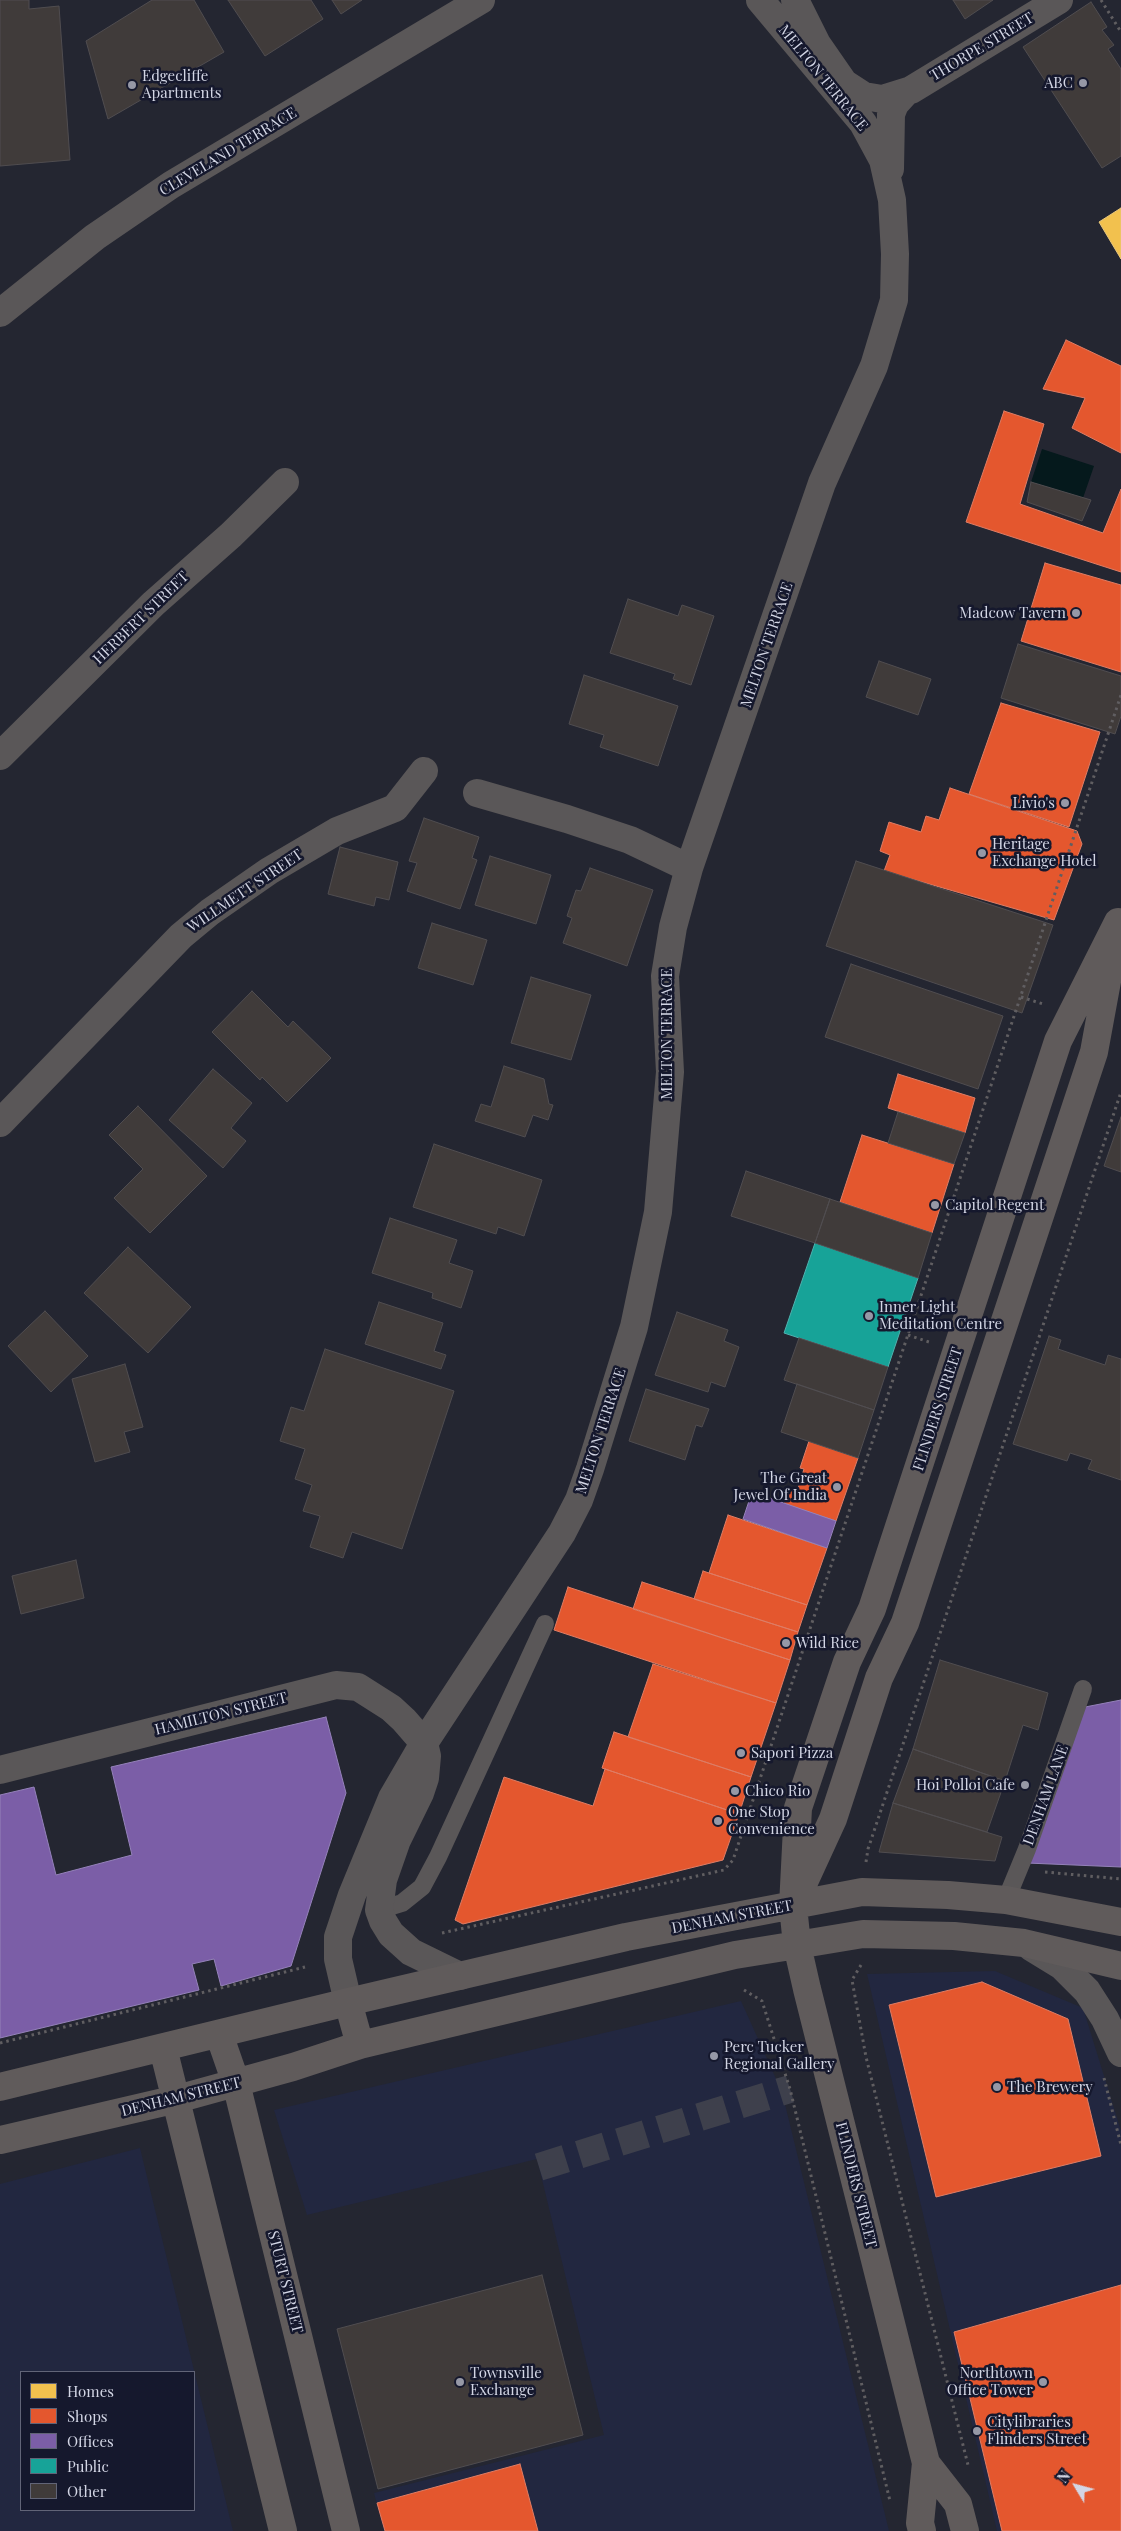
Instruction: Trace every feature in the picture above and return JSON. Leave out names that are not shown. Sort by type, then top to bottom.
[{"type":"main road","name":"FLINDERS STREET","points":[[793,1906],[833,1820],[879,1678],[905,1623],[986,1381],[1094,1052],[1120,918]]},
{"type":"main road","name":"FLINDERS STREET","points":[[922,2531],[920,2523],[926,2462],[797,1944],[793,1906],[798,1808],[847,1662],[872,1609],[1058,1041],[1120,918]]},
{"type":"main road","name":"DENHAM STREET","points":[[0,2087],[348,2002],[626,1937],[862,1892],[948,1895],[1006,1900],[1121,1922]]},
{"type":"main road","name":"DENHAM STREET","points":[[0,2140],[236,2084],[360,2045],[735,1955],[797,1944],[878,1934],[954,1936],[1024,1944],[1121,1966]]},
{"type":"main road","points":[[348,2002],[360,2045]]},
{"type":"main road","name":"STURT STREET","points":[[219,2034],[236,2084],[346,2531]]},
{"type":"main road","points":[[163,2048],[283,2531]]},
{"type":"main road","name":"FLINDERS STREET","points":[[926,2462],[958,2504],[965,2531]]},
{"type":"street","name":"MELTON TERRACE","points":[[795,0],[812,37],[844,82],[855,91],[873,98],[891,98],[905,93]]},
{"type":"street","name":"THORPE STREET","points":[[905,93],[1060,0]]},
{"type":"street","name":"MELTON TERRACE","points":[[761,2],[862,124],[882,160],[890,187]]},
{"type":"street","name":"CLEVELAND TERRACE","points":[[0,313],[95,237],[171,185],[480,3]]},
{"type":"street","name":"MELTON TERRACE","points":[[348,2002],[341,1978],[338,1937],[349,1902],[392,1798],[424,1743],[539,1570],[579,1500],[634,1327],[651,1256],[662,1165],[670,1072],[670,1050],[665,1004],[667,960],[689,868],[822,483],[883,340],[894,300],[895,278],[890,187],[891,114],[894,104],[905,93]]},
{"type":"street","name":"HERBERT STREET","points":[[0,756],[153,604],[231,535],[285,482]]},
{"type":"street","name":"WILLMETT STREET","points":[[0,1123],[181,936],[269,871],[337,831],[395,808],[424,771]]},
{"type":"street","points":[[477,794],[567,819],[630,840],[689,868]]},
{"type":"street","name":"HAMILTON STREET","points":[[0,1770],[336,1685],[358,1687],[368,1693],[404,1720],[424,1743]]},
{"type":"street","points":[[424,1743],[427,1756],[425,1778],[390,1858],[383,1880],[379,1910],[383,1921],[400,1943],[422,1959],[460,1976]]},
{"type":"street","points":[[349,1902],[379,1910]]},
{"type":"street","points":[[1024,1944],[1062,1966],[1087,1991],[1106,2019],[1121,2054]]},
{"type":"lane","points":[[379,1910],[402,1903],[422,1887],[438,1857],[545,1624]]},
{"type":"lane","name":"DENHAM LANE","points":[[1006,1900],[1083,1689]]},
{"type":"path","points":[[1101,0],[1121,32]]},
{"type":"path","points":[[441,1933],[724,1870],[733,1860],[1121,695]]},
{"type":"path","points":[[865,1864],[868,1849],[1121,1092]]},
{"type":"path","points":[[1040,1872],[1121,1879]]},
{"type":"path","points":[[863,1962],[852,1980],[866,2056],[970,2472]]},
{"type":"path","points":[[0,2043],[306,1967]]},
{"type":"path","points":[[744,1990],[762,2001],[790,2089],[892,2506]]},
{"type":"shaded area","points":[[1042,449],[1094,466],[1083,498],[1031,482]]},
{"type":"shaded area","points":[[995,1971],[1083,2008],[1121,2131],[1121,2531],[997,2531],[867,1974]]},
{"type":"shaded area","points":[[741,2001],[782,2092],[889,2531],[384,2531],[374,2493],[604,2435],[537,2159],[307,2215],[274,2110]]},
{"type":"shaded area","points":[[140,2148],[194,2371],[20,2371],[20,2511],[195,2511],[195,2375],[233,2531],[0,2531],[0,2184]]},
{"type":"building: Homes","points":[[1121,208],[1121,259],[1099,222]]},
{"type":"building: Shops","points":[[1066,340],[1121,366],[1121,453],[1072,428],[1085,398],[1043,389]]},
{"type":"building: Shops","points":[[1004,411],[1044,424],[1020,504],[1103,533],[1121,489],[1121,572],[966,522]]},
{"type":"building: Shops","name":"Madcow Tavern","points":[[1045,563],[1121,585],[1121,672],[1021,641]]},
{"type":"building: Shops","points":[[1001,703],[1100,732],[1069,827],[969,794]]},
{"type":"building: Shops","name":"Heritage Exchange Hotel","points":[[950,788],[1077,831],[1082,844],[1054,920],[884,871],[890,855],[880,851],[889,822],[921,832],[926,816],[939,820]]},
{"type":"building: Shops","points":[[898,1074],[975,1098],[965,1133],[888,1108]]},
{"type":"building: Shops","points":[[862,1135],[954,1164],[932,1233],[840,1202]]},
{"type":"building: Shops","points":[[809,1441],[858,1458],[836,1521],[784,1504],[788,1489],[797,1492],[804,1469],[800,1468]]},
{"type":"building: Shops","points":[[728,1515],[827,1548],[807,1605],[709,1573]]},
{"type":"building: Shops","points":[[703,1571],[807,1605],[798,1632],[694,1599]]},
{"type":"building: Shops","points":[[642,1582],[798,1632],[790,1660],[633,1609]]},
{"type":"building: Shops","points":[[568,1587],[790,1660],[776,1703],[554,1630]]},
{"type":"building: Shops","points":[[653,1664],[776,1703],[751,1777],[628,1737]]},
{"type":"building: Shops","points":[[614,1732],[751,1777],[739,1814],[602,1768]]},
{"type":"building: Shops","points":[[605,1769],[739,1814],[723,1860],[463,1924],[455,1920],[504,1777],[593,1806]]},
{"type":"building: Shops","name":"The Brewery","points":[[982,1982],[1068,2019],[1101,2156],[936,2197],[889,2005]]},
{"type":"building: Shops","name":"Northtown Office Tower","points":[[1121,2285],[1121,2531],[1002,2531],[954,2332]]},
{"type":"building: Shops","points":[[520,2464],[538,2531],[385,2531],[377,2503]]},
{"type":"building: Offices","points":[[752,1492],[836,1521],[827,1548],[743,1519]]},
{"type":"building: Offices","points":[[1121,1700],[1121,1867],[1027,1863],[1080,1708]]},
{"type":"building: Offices","points":[[326,1717],[346,1793],[291,1966],[221,1986],[214,1959],[192,1964],[199,1990],[0,2038],[0,1795],[34,1787],[56,1875],[132,1855],[111,1767]]},
{"type":"building: Public","points":[[815,1243],[918,1278],[888,1367],[784,1333]]},
{"type":"building: Other","points":[[0,0],[29,0],[29,9],[59,6],[70,160],[0,166]]},
{"type":"building: Other","name":"Edgecliffe Apartments","points":[[152,0],[194,0],[224,52],[108,119],[86,41]]},
{"type":"building: Other","points":[[228,0],[311,0],[323,19],[265,56]]},
{"type":"building: Other","points":[[332,0],[362,0],[341,14]]},
{"type":"building: Other","points":[[953,0],[993,0],[965,19]]},
{"type":"building: Other","name":"ABC","points":[[1091,2],[1107,27],[1102,30],[1114,45],[1108,49],[1121,69],[1121,156],[1102,168],[1023,47]]},
{"type":"building: Other","points":[[1031,482],[1091,500],[1082,521],[1027,502]]},
{"type":"building: Other","points":[[628,599],[678,616],[682,605],[714,616],[691,685],[673,679],[675,674],[610,653]]},
{"type":"building: Other","points":[[1018,644],[1121,676],[1121,716],[1115,734],[1001,698]]},
{"type":"building: Other","points":[[879,661],[931,679],[918,715],[866,697]]},
{"type":"building: Other","points":[[584,675],[678,706],[658,766],[600,747],[604,735],[569,724]]},
{"type":"building: Other","points":[[424,818],[479,837],[472,858],[477,860],[460,909],[407,891],[417,863],[409,861]]},
{"type":"building: Other","points":[[340,847],[398,862],[389,900],[376,897],[374,906],[328,894]]},
{"type":"building: Other","points":[[490,856],[551,875],[536,924],[475,905]]},
{"type":"building: Other","points":[[856,861],[1053,925],[1022,1013],[826,946]]},
{"type":"building: Other","points":[[590,868],[653,890],[627,966],[563,943],[572,918],[567,916],[576,890],[581,891]]},
{"type":"building: Other","points":[[432,923],[487,940],[473,985],[418,968]]},
{"type":"building: Other","points":[[851,964],[1003,1016],[978,1089],[825,1037]]},
{"type":"building: Other","points":[[531,977],[591,995],[571,1060],[511,1043]]},
{"type":"building: Other","points":[[252,991],[288,1027],[293,1021],[331,1058],[287,1102],[262,1077],[260,1080],[212,1032]]},
{"type":"building: Other","points":[[504,1066],[544,1079],[549,1104],[553,1105],[548,1120],[533,1115],[525,1137],[475,1121],[481,1104],[491,1107]]},
{"type":"building: Other","points":[[213,1069],[252,1103],[231,1128],[246,1141],[223,1168],[169,1120]]},
{"type":"building: Other","points":[[138,1106],[207,1176],[150,1233],[114,1198],[143,1169],[109,1135]]},
{"type":"building: Other","points":[[898,1112],[965,1133],[954,1164],[888,1143]]},
{"type":"building: Other","points":[[1121,1117],[1121,1172],[1104,1166]]},
{"type":"building: Other","points":[[434,1144],[542,1180],[524,1236],[498,1227],[496,1234],[413,1207]]},
{"type":"building: Other","points":[[746,1171],[830,1199],[815,1243],[731,1216]]},
{"type":"building: Other","points":[[830,1199],[932,1233],[918,1278],[815,1243]]},
{"type":"building: Other","points":[[390,1218],[457,1240],[449,1263],[473,1271],[461,1308],[432,1298],[433,1293],[372,1273]]},
{"type":"building: Other","points":[[128,1247],[191,1307],[148,1353],[84,1293]]},
{"type":"building: Other","points":[[379,1302],[443,1323],[434,1351],[446,1355],[441,1369],[365,1344]]},
{"type":"building: Other","points":[[45,1311],[88,1356],[51,1392],[8,1346]]},
{"type":"building: Other","points":[[677,1312],[728,1330],[724,1341],[739,1347],[725,1387],[711,1382],[708,1392],[655,1375]]},
{"type":"building: Other","points":[[1049,1336],[1061,1340],[1058,1349],[1105,1365],[1108,1355],[1121,1359],[1121,1480],[1088,1469],[1092,1460],[1070,1453],[1067,1461],[1013,1444]]},
{"type":"building: Other","points":[[799,1338],[888,1367],[874,1410],[784,1380]]},
{"type":"building: Other","points":[[325,1349],[454,1391],[402,1549],[352,1532],[343,1558],[310,1547],[320,1516],[303,1511],[312,1485],[295,1479],[305,1449],[280,1441],[291,1407],[304,1411]]},
{"type":"building: Other","points":[[125,1364],[143,1427],[124,1432],[130,1452],[95,1462],[72,1379]]},
{"type":"building: Other","points":[[797,1384],[874,1410],[858,1458],[781,1432]]},
{"type":"building: Other","points":[[646,1389],[709,1409],[702,1427],[696,1425],[685,1460],[629,1441]]},
{"type":"building: Other","points":[[76,1560],[84,1598],[21,1614],[12,1576]]},
{"type":"building: Other","points":[[940,1660],[1048,1693],[1038,1730],[1023,1725],[1005,1781],[913,1749]]},
{"type":"building: Other","points":[[913,1749],[1005,1781],[987,1832],[893,1803]]},
{"type":"building: Other","points":[[893,1803],[1002,1837],[995,1861],[879,1852]]},
{"type":"building: Other","name":"Townsville Exchange","points":[[542,2275],[583,2435],[378,2489],[337,2329]]},
{"type":"tunnel","points":[[539,2167],[790,2089]]},
{"type":"place","name":"ABC","points":[[1083,83]]},
{"type":"place","name":"Edgecliffe Apartments","points":[[132,85]]},
{"type":"place","name":"Madcow Tavern","points":[[1076,613]]},
{"type":"place","name":"Livio's","points":[[1065,803]]},
{"type":"place","name":"Heritage Exchange Hotel","points":[[982,853]]},
{"type":"place","name":"Capitol Regent","points":[[935,1205]]},
{"type":"place","name":"Inner Light Meditation Centre","points":[[869,1316]]},
{"type":"place","name":"The Great Jewel Of India","points":[[837,1487]]},
{"type":"place","name":"Wild Rice","points":[[786,1643]]},
{"type":"place","name":"Sapori Pizza","points":[[741,1753]]},
{"type":"place","name":"Hoi Polloi Cafe","points":[[1025,1785]]},
{"type":"place","name":"Chico Rio","points":[[735,1791]]},
{"type":"place","name":"One Stop Convenience","points":[[718,1821]]},
{"type":"place","name":"Perc Tucker Regional Gallery","points":[[714,2056]]},
{"type":"place","name":"The Brewery","points":[[997,2087]]},
{"type":"place","name":"Townsville Exchange","points":[[460,2382]]},
{"type":"place","name":"Northtown Office Tower","points":[[1043,2382]]},
{"type":"place","name":"Citylibraries Flinders Street","points":[[977,2431]]}]
